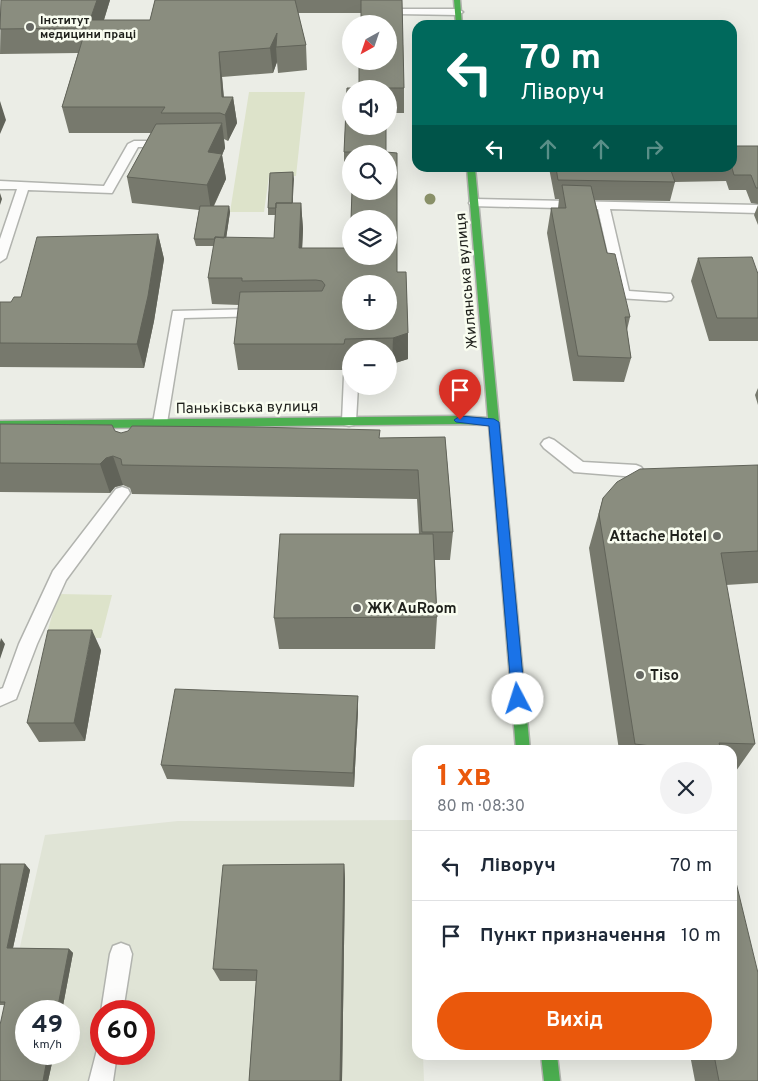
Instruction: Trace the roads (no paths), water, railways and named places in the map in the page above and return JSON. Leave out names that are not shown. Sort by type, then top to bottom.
[{"type":"main road","points":[[457,0],[459,20]]},
{"type":"main road","name":"Жилянська вулиця","points":[[472,172],[523,745]]},
{"type":"main road","name":"Паньківська вулиця","points":[[0,425],[140,429],[160,422],[460,420],[494,422]]},
{"type":"main road","points":[[550,1060],[552,1081]]},
{"type":"lane","points":[[401,12],[458,12]]},
{"type":"lane","points":[[0,185],[108,190],[134,144],[174,144]]},
{"type":"lane","points":[[0,258],[24,185]]},
{"type":"lane","points":[[475,203],[758,209]]},
{"type":"lane","points":[[603,205],[623,295],[666,297]]},
{"type":"lane","points":[[160,422],[178,314],[271,312]]},
{"type":"lane","points":[[349,421],[350,395]]},
{"type":"lane","points":[[549,444],[580,468],[636,471]]},
{"type":"lane","points":[[0,698],[10,693],[28,644],[59,576],[122,493]]},
{"type":"lane","points":[[114,1000],[121,954]]},
{"type":"lane","points":[[102,1081],[104,1065]]},
{"type":"place","name":"Інститут медицини праці","points":[[30,27]]},
{"type":"place","name":"Attache Hotel","points":[[717,536]]},
{"type":"place","name":"ЖК AuRoom","points":[[357,608]]},
{"type":"place","name":"Tiso","points":[[640,675]]}]
